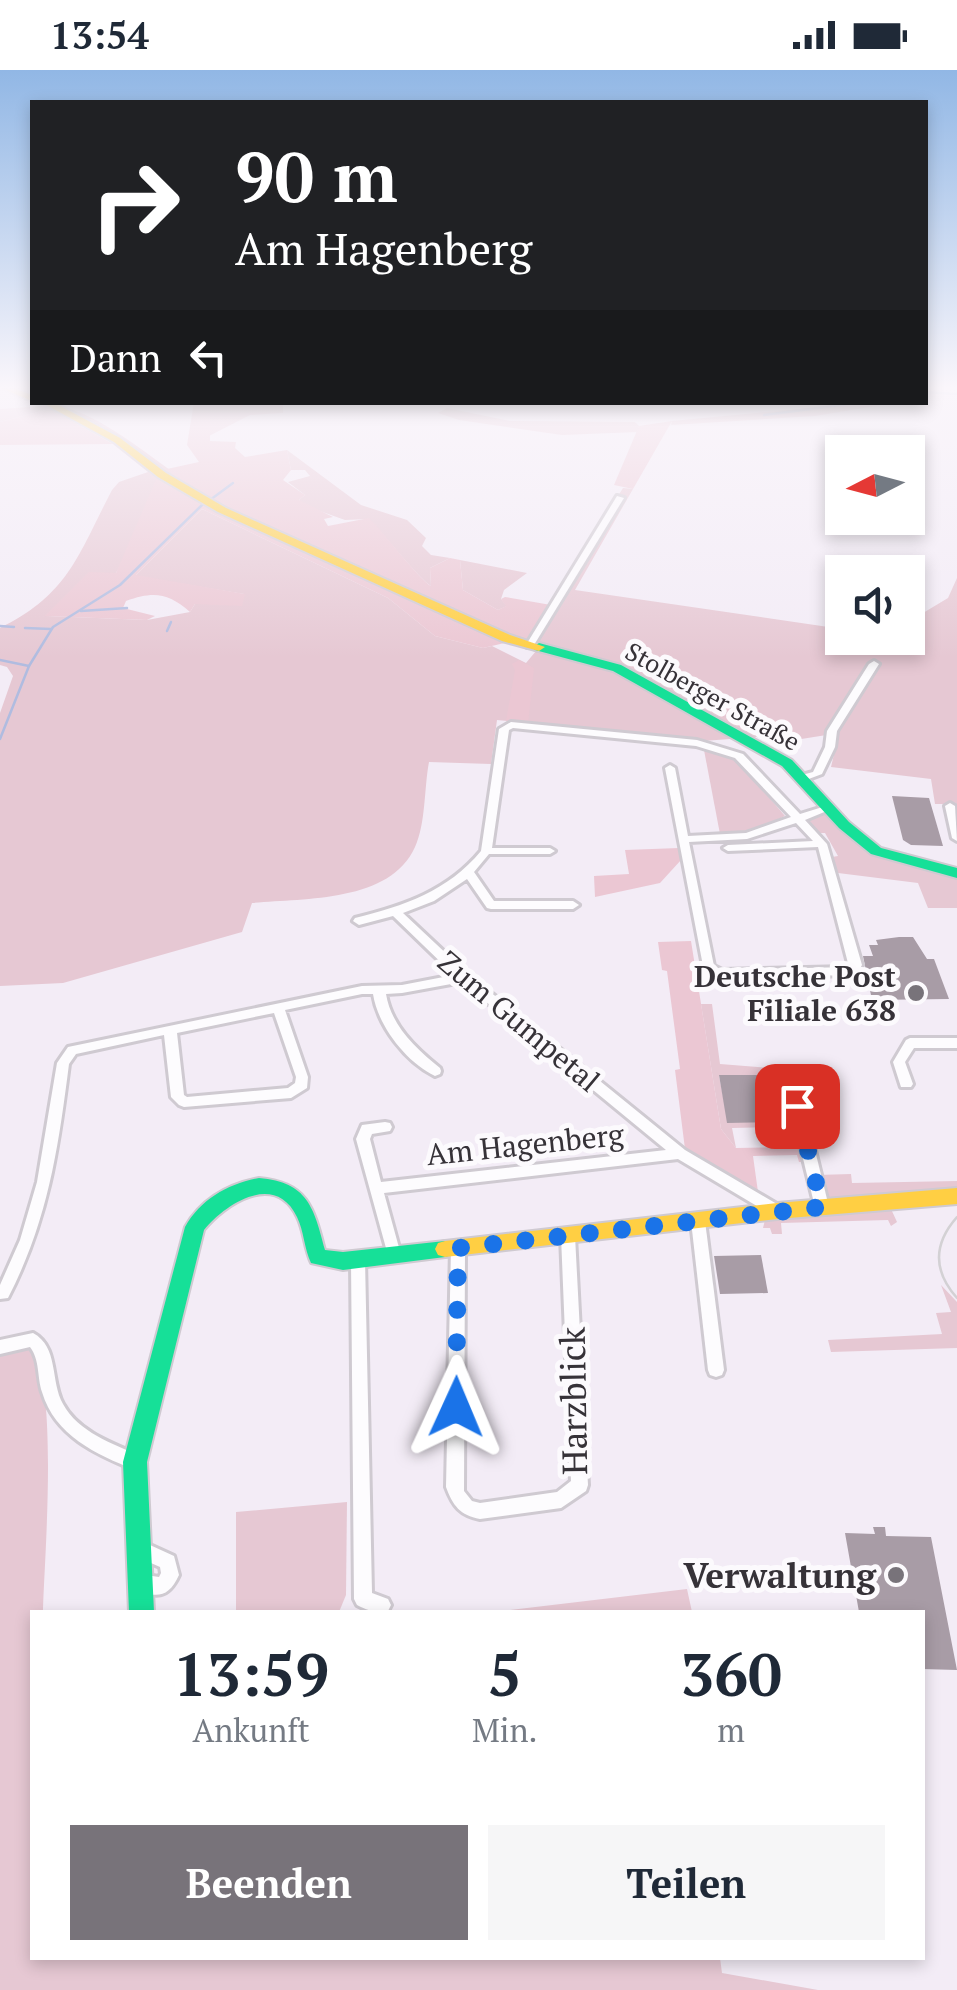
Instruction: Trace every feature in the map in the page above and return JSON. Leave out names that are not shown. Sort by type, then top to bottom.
[{"type":"main road","name":"Stolberger Straße","points":[[168,479],[222,510],[530,645],[617,668],[766,750],[802,778],[876,850],[957,872]]},
{"type":"main road","points":[[142,1610],[135,1462],[194,1227],[212,1204],[240,1189],[277,1190],[302,1208],[318,1256],[358,1260],[778,1211],[957,1196]]},
{"type":"street","points":[[530,645],[620,498]]},
{"type":"street","points":[[802,778],[817,774],[832,731],[874,664]]},
{"type":"street","points":[[359,921],[397,914],[468,872],[486,851],[500,735],[511,725],[716,746],[746,761],[822,844],[854,971],[720,974],[708,968],[670,768]]},
{"type":"street","points":[[950,806],[957,838]]},
{"type":"street","points":[[683,839],[748,836],[796,816],[830,808]]},
{"type":"street","points":[[728,848],[822,844]]},
{"type":"street","points":[[486,851],[550,850]]},
{"type":"street","points":[[468,872],[491,905],[574,905]]},
{"type":"street","name":"Zum Gumpetal","points":[[397,914],[464,977],[680,1154],[778,1211]]},
{"type":"street","points":[[3,1294],[23,1259],[50,1156],[66,1055],[82,1046],[278,1007],[464,977]]},
{"type":"street","points":[[379,990],[380,1002],[412,1054],[435,1071]]},
{"type":"street","points":[[170,1029],[178,1097],[184,1102],[291,1093],[302,1086],[302,1077],[278,1007]]},
{"type":"street","points":[[906,1084],[899,1062],[910,1043],[957,1043]]},
{"type":"street","points":[[795,1098],[822,1207]]},
{"type":"street","name":"Am Hagenberg","points":[[385,1127],[364,1132],[394,1255]]},
{"type":"street","name":"Am Hagenberg","points":[[376,1188],[680,1154]]},
{"type":"street","points":[[698,1221],[716,1370]]},
{"type":"street","name":"Harzblick","points":[[458,1248],[454,1486],[458,1499],[468,1510],[480,1511],[561,1500],[580,1486],[568,1236]]},
{"type":"street","points":[[358,1260],[363,1599],[382,1604]]},
{"type":"street","points":[[0,1347],[33,1340],[44,1350],[48,1390],[64,1425],[135,1462]]},
{"type":"street","points":[[138,1549],[168,1562],[170,1575],[163,1586],[140,1583]]},
{"type":"shaded area","points":[[129,479],[169,479],[116,573],[82,580],[47,616],[147,620],[190,612],[195,604],[244,594],[135,576],[202,509],[388,598],[435,636],[483,648],[492,646],[526,663],[536,651],[507,643],[531,637],[623,488],[633,489],[575,590],[825,627],[825,655],[925,655],[925,612],[948,598],[957,578],[957,804],[935,804],[931,779],[831,767],[839,733],[770,744],[757,737],[703,741],[497,720],[491,764],[429,762],[419,838],[403,865],[386,879],[343,894],[252,903],[242,932],[63,983],[0,986],[0,713],[13,676],[0,665],[0,628],[57,587],[80,553],[112,490]]},
{"type":"shaded area","points":[[156,479],[284,479],[305,495],[299,500],[333,517],[324,519],[328,526],[369,518],[431,586],[430,568],[450,558],[460,560],[463,590],[498,610],[506,606],[501,599],[505,597],[551,605],[531,637],[483,648],[435,636],[388,598],[202,509],[136,575],[245,594],[242,606],[195,604],[190,612],[175,601],[153,595],[126,601],[123,608],[155,616],[147,620],[45,616],[89,572],[116,573]]},
{"type":"shaded area","points":[[325,479],[361,505],[407,520],[426,538],[422,546],[431,555],[450,558],[430,568],[431,586],[369,519],[345,520],[303,505],[299,500],[305,495],[288,482]]},
{"type":"shaded area","points":[[617,479],[639,479],[633,489],[614,485]]},
{"type":"shaded area","points":[[460,560],[527,573],[504,590],[501,599],[507,606],[498,610],[463,590]]},
{"type":"shaded area","points":[[519,660],[534,668],[528,724],[506,721],[515,670],[512,664]]},
{"type":"shaded area","points":[[704,750],[738,761],[785,816],[749,833],[720,834]]},
{"type":"shaded area","points":[[824,813],[890,859],[957,877],[957,908],[928,908],[918,883],[838,873],[832,857],[838,856],[825,833],[816,833],[806,820]]},
{"type":"shaded area","points":[[679,848],[681,860],[660,883],[595,897],[594,876],[629,874],[625,850]]},
{"type":"shaded area","points":[[691,941],[721,1129],[736,1148],[801,1147],[804,1162],[799,1162],[797,1155],[753,1156],[758,1192],[685,1149],[675,1070],[680,1069],[667,971],[662,970],[658,942]]},
{"type":"shaded area","points":[[701,1004],[712,1004],[720,1064],[772,1068],[777,1102],[772,1102],[765,1075],[719,1076],[728,1122],[776,1122],[773,1127],[732,1128],[736,1148],[721,1129]]},
{"type":"shaded area","points":[[851,1174],[852,1183],[957,1181],[957,1189],[823,1198],[817,1175]]},
{"type":"shaded area","points":[[891,1209],[897,1222],[891,1226],[888,1220],[781,1223],[782,1234],[772,1234],[770,1228],[763,1228],[765,1220]]},
{"type":"shaded area","points":[[941,1285],[957,1302],[957,1348],[831,1352],[828,1340],[942,1334],[936,1313],[951,1312]]},
{"type":"shaded area","points":[[29,1344],[39,1363],[47,1430],[43,1610],[30,1610],[30,1960],[720,1960],[722,1973],[818,1990],[0,1990],[0,1355]]},
{"type":"shaded area","points":[[347,1502],[346,1595],[340,1610],[236,1610],[236,1512]]},
{"type":"shaded area","points":[[687,1589],[692,1610],[510,1610]]},
{"type":"building","points":[[892,796],[929,798],[943,846],[911,845],[903,840]]},
{"type":"building","points":[[913,937],[927,959],[934,959],[949,999],[872,1000],[863,956],[873,956],[869,945],[878,945],[876,940]]},
{"type":"building","points":[[719,1075],[766,1075],[776,1122],[727,1123]]},
{"type":"building","points":[[761,1255],[768,1293],[720,1294],[714,1256]]},
{"type":"building","name":"Verwaltung","points":[[873,1527],[885,1527],[886,1536],[931,1537],[957,1670],[925,1669],[925,1610],[859,1610],[845,1533],[875,1534]]},
{"type":"waterway","points":[[210,500],[233,483]]},
{"type":"waterway","points":[[29,666],[53,627],[120,585],[202,505]]},
{"type":"waterway","points":[[81,611],[127,608]]},
{"type":"waterway","points":[[167,631],[171,622]]},
{"type":"waterway","points":[[0,626],[14,627]]},
{"type":"waterway","points":[[25,628],[51,629]]},
{"type":"waterway","points":[[0,660],[29,666]]},
{"type":"waterway","points":[[0,739],[29,666]]},
{"type":"tram line","points":[[957,1217],[944,1237],[939,1258],[944,1278],[957,1298]]},
{"type":"traffic: fast","points":[[539,647],[617,668],[787,763],[844,825],[876,851],[957,873]]},
{"type":"traffic: fast","points":[[141,1610],[135,1462],[195,1227],[205,1215],[244,1189],[273,1187],[287,1193],[304,1211],[318,1257],[343,1261],[445,1249]]},
{"type":"traffic: slow","points":[[168,479],[222,510],[506,638],[539,647]]},
{"type":"traffic: slow","points":[[445,1249],[777,1211],[957,1196]]},
{"type":"place","name":"Deutsche Post Filiale 638","points":[[916,993]]},
{"type":"place","name":"Verwaltung","points":[[896,1575]]},
{"type":"route","points":[[456,1407],[458,1248],[822,1207],[797,1106]]}]
